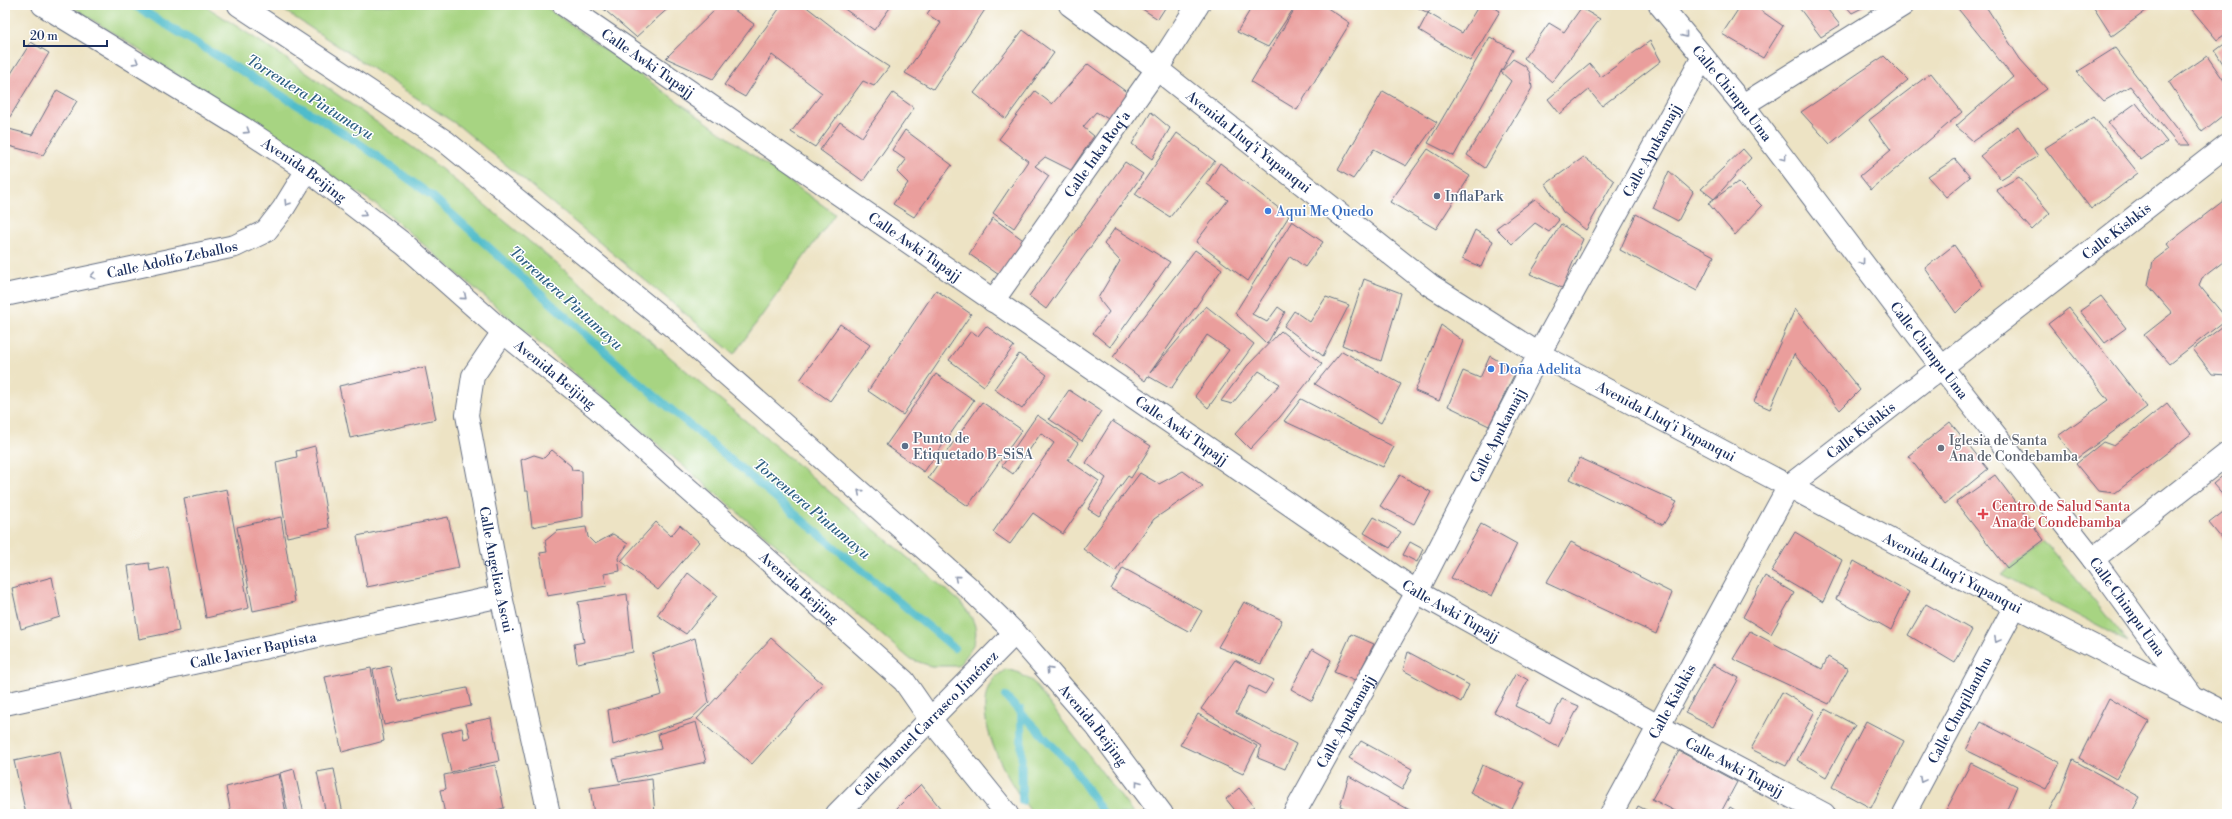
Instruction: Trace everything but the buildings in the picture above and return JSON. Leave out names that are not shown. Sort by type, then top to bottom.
[{"type":"street","name":"Avenida Beijing","points":[[43,5],[243,128],[307,170],[405,245],[503,332],[598,410],[904,681],[931,720],[1007,814]]},
{"type":"street","name":"Avenida Beijing","points":[[239,5],[453,147],[673,327],[968,587],[1015,633],[1096,726],[1162,814]]},
{"type":"street","name":"Calle Awki Tupajj","points":[[564,5],[1417,592],[1658,726],[1824,814]]},
{"type":"street","name":"Avenida Lluq'i Yupanqui","points":[[1070,5],[1157,69],[1430,285],[1539,354],[2015,606],[2227,714]]},
{"type":"street","name":"Calle Inka Roq'a","points":[[993,301],[1157,69],[1198,5]]},
{"type":"street","name":"Calle Chimpu Uma","points":[[1660,5],[1743,105],[1941,366],[2093,559],[2194,698]]},
{"type":"street","points":[[1743,105],[1903,5]]},
{"type":"street","name":"Calle Apukamajj","points":[[1294,814],[1417,592],[1539,354],[1703,57]]},
{"type":"street","name":"Calle Kishkis","points":[[1611,814],[1789,486],[1941,366],[2227,145]]},
{"type":"street","name":"Calle Adolfo Zeballos","points":[[5,295],[235,246],[266,231],[283,209],[307,170]]},
{"type":"street","name":"Calle Angelica Ascui","points":[[503,332],[473,376],[467,415],[501,596],[549,814]]},
{"type":"street","points":[[2093,559],[2227,454]]},
{"type":"street","name":"Calle Javier Baptista","points":[[5,704],[501,596]]},
{"type":"street","name":"Calle Chuqillanthu","points":[[1904,814],[2015,606]]},
{"type":"street","name":"Calle Manuel Carrasco Jiménez","points":[[837,814],[1015,633]]},
{"type":"green space","points":[[70,5],[204,5],[284,57],[429,159],[658,347],[959,601],[967,610],[975,627],[976,634],[971,649],[958,666],[931,666],[910,659],[377,205]]},
{"type":"green space","points":[[276,5],[543,5],[835,214],[734,354],[459,126]]},
{"type":"green space","points":[[2044,540],[2128,642],[2001,575]]},
{"type":"green space","points":[[1006,669],[1017,672],[1032,681],[1134,814],[1033,814],[1004,769],[988,731],[985,712],[986,695],[993,679]]},
{"type":"waterway","name":"Torrentera Pintumayu","points":[[134,5],[356,141],[432,196],[634,378],[954,648]]},
{"type":"waterway","name":"Torrentera Pintumayu","points":[[1005,696],[1071,765],[1104,814]]},
{"type":"waterway","points":[[1021,710],[1022,801]]},
{"type":"place","name":"InflaPark","points":[[1437,196]]},
{"type":"place","name":"Aqui Me Quedo","points":[[1268,211]]},
{"type":"place","name":"Doña Adelita","points":[[1491,369]]},
{"type":"place","name":"Punto de Etiquetado B-SiSA","points":[[905,446]]},
{"type":"place","name":"Iglesia de Santa Ana de Condebamba","points":[[1941,448]]},
{"type":"place","name":"Centro de Salud Santa Ana de Condebamba","points":[[1983,514]]}]
